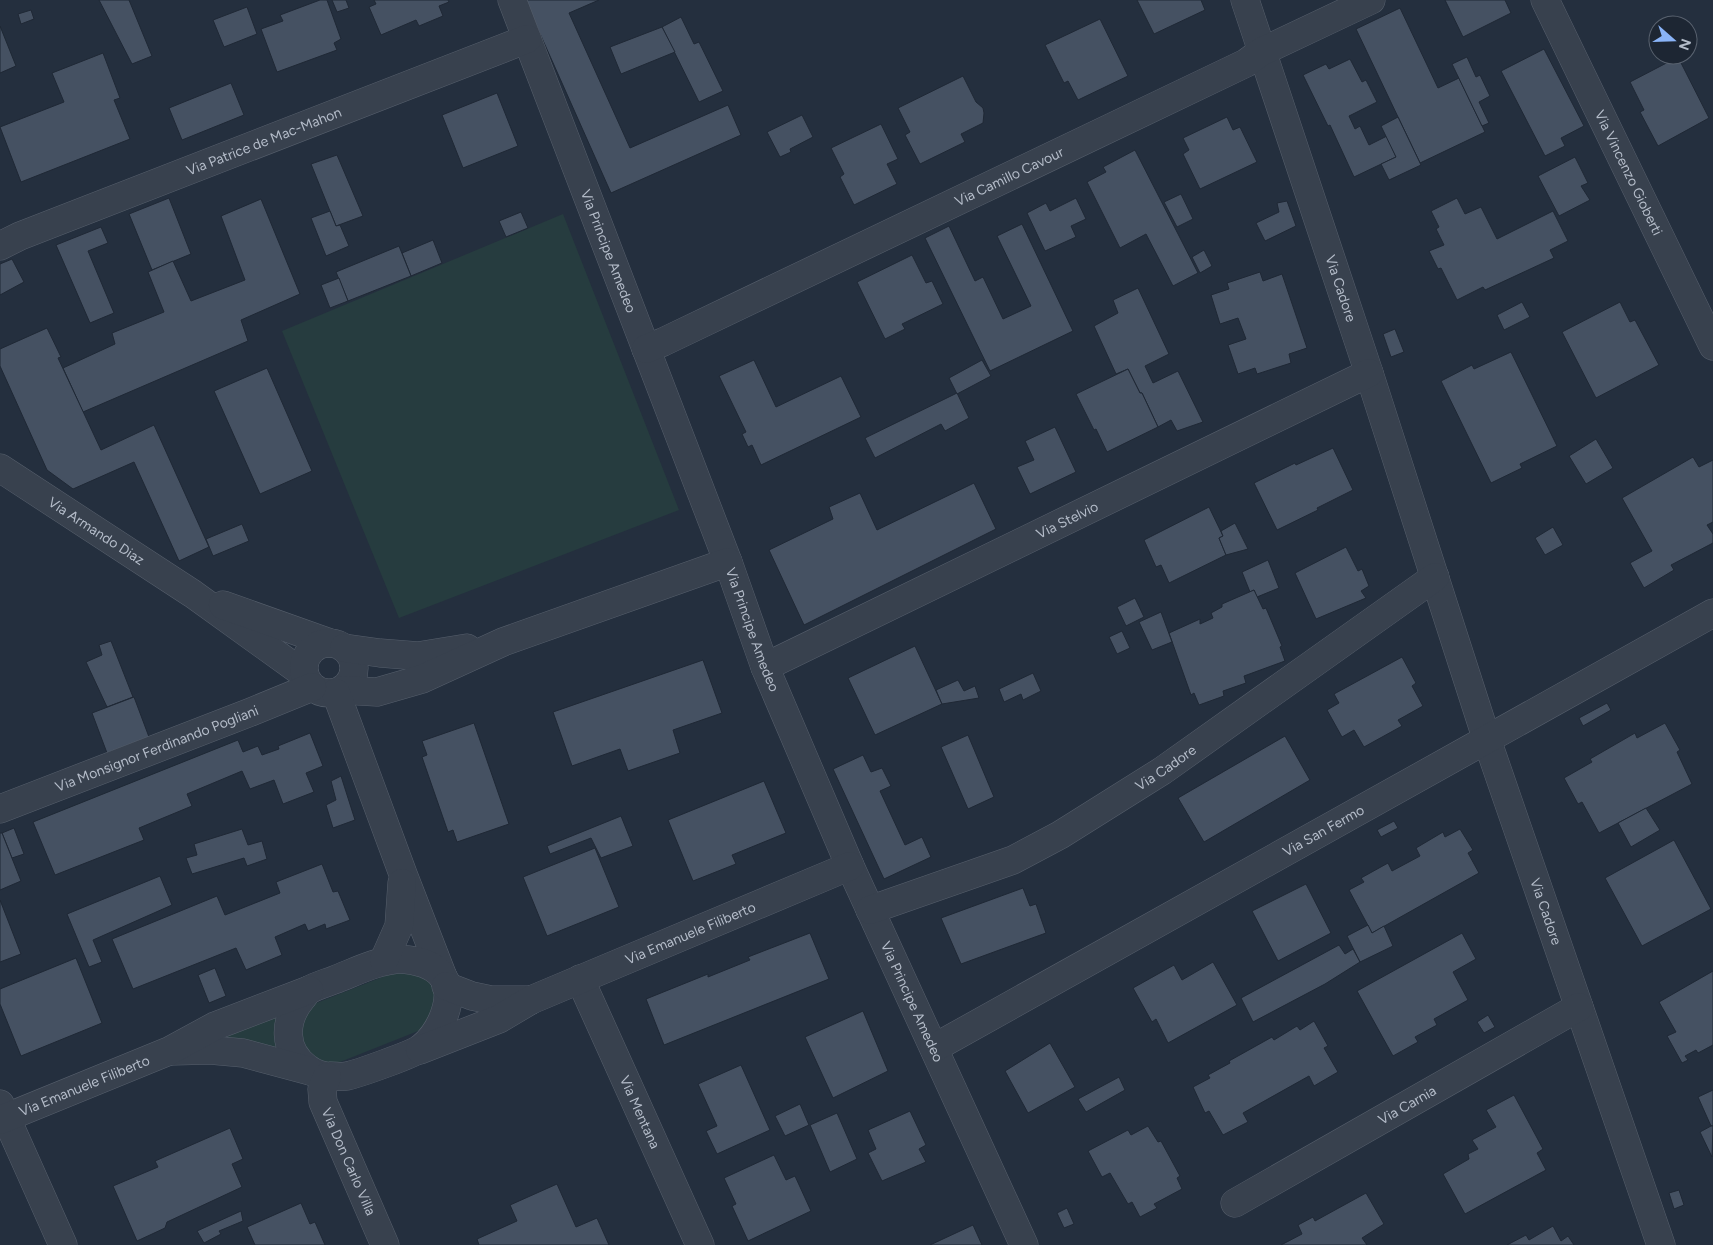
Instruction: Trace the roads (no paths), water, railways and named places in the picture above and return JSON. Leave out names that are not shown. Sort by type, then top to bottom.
[{"type":"street","name":"Via Principe Amedeo","points":[[512,0],[728,562],[765,667],[850,866],[1024,1245]]},
{"type":"street","name":"Via Cadore","points":[[1245,0],[1369,373],[1487,740],[1660,1245]]},
{"type":"street","name":"Via Camillo Cavour","points":[[646,349],[1246,63],[1261,52],[1371,0]]},
{"type":"street","name":"Via Vincenzo Gioberti","points":[[1545,0],[1713,346]]},
{"type":"street","name":"Via Patrice de Mac-Mahon","points":[[0,246],[20,236],[527,39]]},
{"type":"street","name":"Via Stelvio","points":[[765,667],[1369,373]]},
{"type":"street","name":"Via Armando Diaz","points":[[0,468],[193,594],[324,686]]},
{"type":"street","name":"Via Monsignor Ferdinando Pogliani","points":[[0,809],[251,712],[324,686],[377,692],[422,679],[503,642],[728,562]]},
{"type":"street","name":"Via Cadore","points":[[870,910],[1013,860],[1060,835],[1162,771],[1435,577]]},
{"type":"street","name":"Via Armando Diaz","points":[[193,594],[337,645]]},
{"type":"street","name":"Via San Fermo","points":[[934,1048],[1713,613]]},
{"type":"street","name":"Via Monsignor Ferdinando Pogliani","points":[[337,645],[380,653],[418,656],[503,642]]},
{"type":"street","points":[[169,1051],[210,1050],[243,1053],[318,1074],[346,1076],[420,1050],[432,1038],[445,1016],[447,1004],[444,981],[324,686],[305,658],[315,646],[337,645],[352,657],[354,669],[351,681],[324,686]]},
{"type":"street","name":"Via Emanuele Filiberto","points":[[420,1050],[499,1019],[531,1000],[850,866]]},
{"type":"street","points":[[384,960],[399,926],[402,874]]},
{"type":"street","points":[[169,1051],[214,1026],[384,960],[399,959],[419,962],[434,969],[444,981],[472,996],[491,1000],[531,1000]]},
{"type":"street","name":"Via Mentana","points":[[580,979],[700,1245]]},
{"type":"street","points":[[309,990],[292,1014],[288,1031],[290,1049],[298,1061],[318,1074]]},
{"type":"street","name":"Via Carnia","points":[[1234,1203],[1579,1007]]},
{"type":"street","name":"Via Emanuele Filiberto","points":[[2,1113],[169,1051]]},
{"type":"street","name":"Via Don Carlo Villa","points":[[318,1074],[323,1102],[385,1245]]},
{"type":"street","points":[[2,1113],[63,1245]]}]
